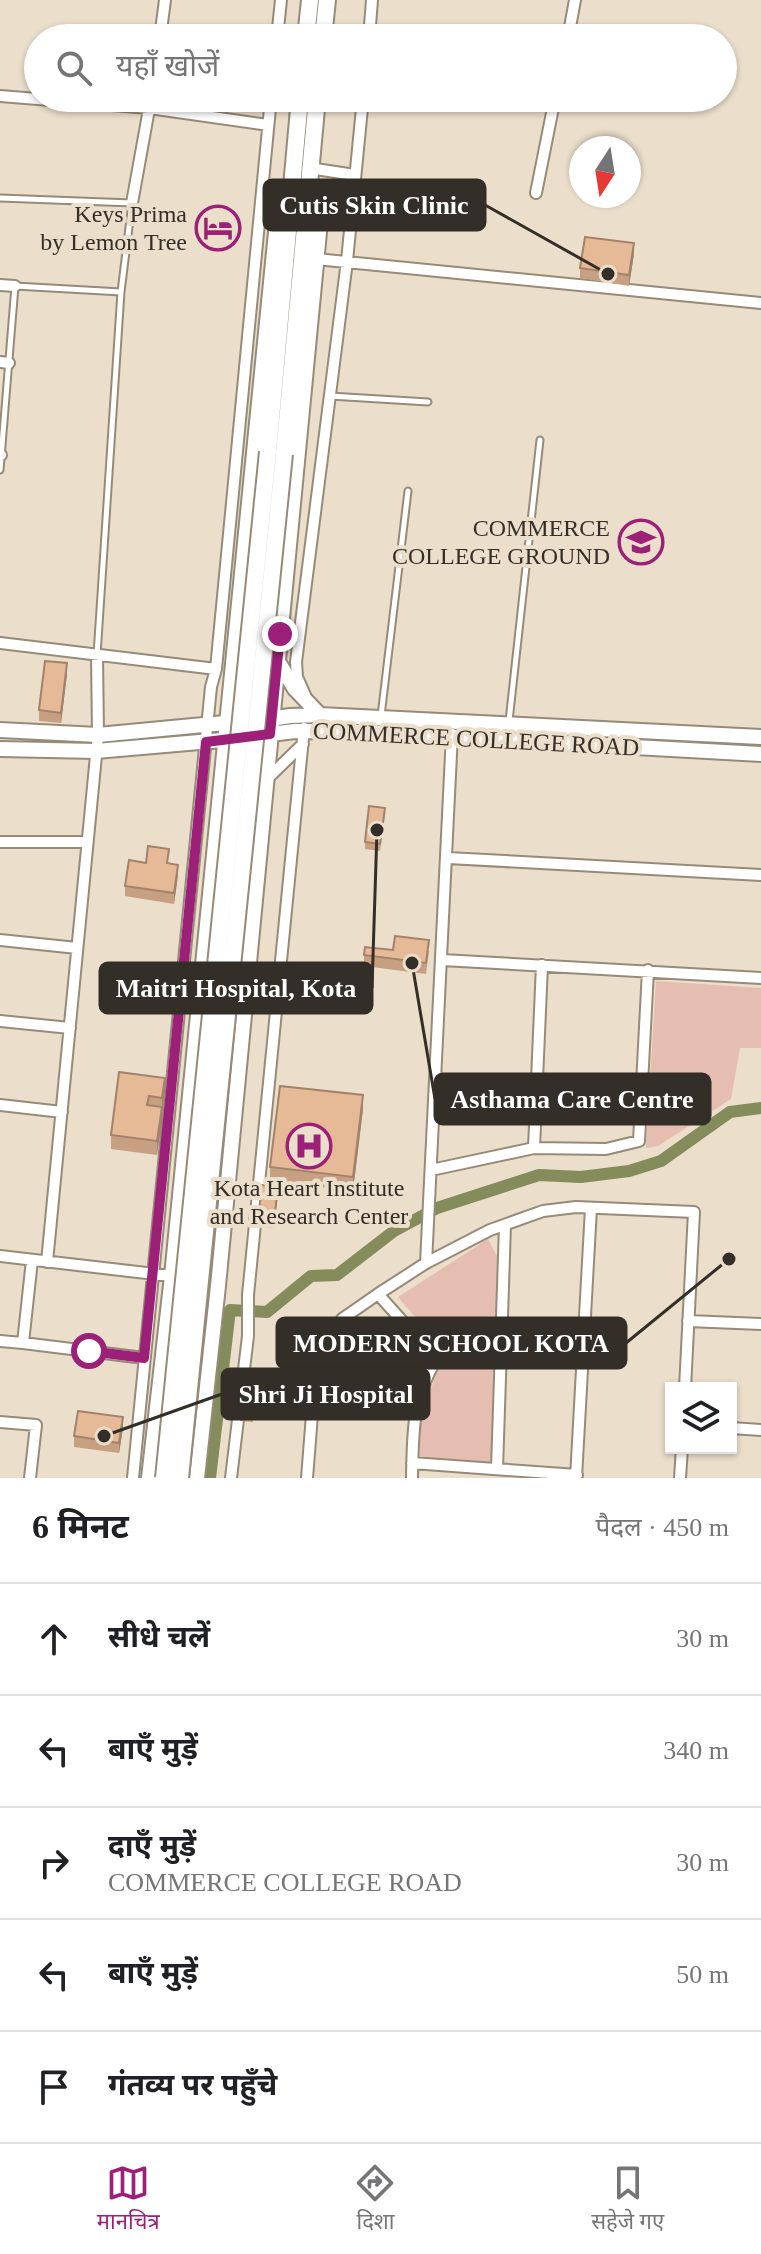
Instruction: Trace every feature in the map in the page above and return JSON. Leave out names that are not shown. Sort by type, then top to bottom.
[{"type":"main road","points":[[307,24],[310,0]]},
{"type":"main road","points":[[324,24],[327,0]]},
{"type":"main road","points":[[180,1478],[276,453],[289,204],[299,112]]},
{"type":"main road","points":[[164,1478],[315,112]]},
{"type":"street","points":[[162,24],[165,0]]},
{"type":"street","points":[[278,24],[281,0]]},
{"type":"street","points":[[370,24],[372,0]]},
{"type":"street","points":[[571,24],[575,0]]},
{"type":"street","points":[[0,96],[24,97]]},
{"type":"street","points":[[132,203],[148,112]]},
{"type":"street","points":[[198,112],[268,125]]},
{"type":"street","points":[[133,1478],[269,112]]},
{"type":"street","points":[[231,1478],[248,1336],[248,1295],[303,738],[304,704],[296,662],[362,112]]},
{"type":"street","points":[[536,193],[552,112]]},
{"type":"street","points":[[309,168],[355,175]]},
{"type":"street","points":[[197,1478],[319,259],[320,222],[306,191]]},
{"type":"street","points":[[149,1478],[172,1276],[277,222],[289,204]]},
{"type":"street","points":[[319,259],[761,303]]},
{"type":"street","points":[[0,285],[15,286]]},
{"type":"street","points":[[0,643],[216,669]]},
{"type":"street","points":[[47,1262],[98,735],[97,655]]},
{"type":"street","points":[[277,659],[304,704],[320,715],[381,719],[452,730],[509,725],[761,737]]},
{"type":"street","points":[[0,730],[98,735],[228,722],[270,727],[304,704]]},
{"type":"street","name":"COMMERCE COLLEGE ROAD","points":[[0,749],[96,751],[226,740],[270,727],[303,738],[452,730],[761,754]]},
{"type":"street","points":[[426,1263],[452,730]]},
{"type":"street","points":[[265,781],[303,738]]},
{"type":"street","points":[[202,785],[222,785]]},
{"type":"street","points":[[0,842],[87,842]]},
{"type":"street","points":[[448,858],[761,875]]},
{"type":"street","points":[[0,940],[77,948]]},
{"type":"street","points":[[442,960],[761,978]]},
{"type":"street","points":[[534,1148],[542,965]]},
{"type":"street","points":[[431,1170],[534,1148],[606,1149],[639,1141],[648,970]]},
{"type":"street","points":[[0,1021],[70,1028]]},
{"type":"street","points":[[0,1105],[62,1112]]},
{"type":"street","points":[[412,1463],[576,1477],[591,1208]]},
{"type":"street","points":[[307,1478],[315,1377],[325,1348],[342,1319],[426,1263],[505,1225],[543,1211],[591,1208],[694,1212],[685,1382]]},
{"type":"street","points":[[497,1469],[505,1225]]},
{"type":"street","points":[[0,1256],[172,1276]]},
{"type":"street","points":[[23,1343],[32,1260]]},
{"type":"street","points":[[378,1294],[436,1359],[423,1382],[417,1402],[412,1478]]},
{"type":"street","points":[[688,1321],[761,1324]]},
{"type":"street","points":[[0,1341],[144,1358]]},
{"type":"street","points":[[0,1422],[36,1425],[30,1478]]},
{"type":"street","points":[[737,1428],[761,1430]]},
{"type":"street","points":[[680,1478],[682,1454]]},
{"type":"lane","points":[[261,196],[289,204]]},
{"type":"lane","points":[[0,198],[132,203],[121,292],[97,655]]},
{"type":"lane","points":[[0,470],[4,363],[15,286],[121,292]]},
{"type":"lane","points":[[330,396],[428,402]]},
{"type":"lane","points":[[509,725],[540,440]]},
{"type":"lane","points":[[381,719],[408,491]]},
{"type":"shaded area","points":[[656,981],[761,988],[761,1048],[740,1048],[731,1099],[658,1146],[646,1148]]},
{"type":"shaded area","points":[[488,1239],[498,1258],[492,1463],[419,1458],[421,1410],[427,1391],[433,1384],[442,1348],[398,1297]]},
{"type":"building","points":[[585,237],[634,243],[629,275],[580,268]]},
{"type":"building","points":[[45,661],[67,663],[61,713],[39,710]]},
{"type":"building","points":[[369,806],[385,808],[380,844],[365,842]]},
{"type":"building","points":[[148,846],[169,849],[167,863],[178,865],[174,893],[125,886],[129,860],[146,863]]},
{"type":"building","points":[[395,936],[429,940],[426,963],[364,955],[365,947],[393,950]]},
{"type":"building","points":[[119,1072],[165,1078],[162,1098],[149,1096],[147,1105],[162,1107],[157,1141],[111,1135]]},
{"type":"building","points":[[280,1086],[363,1095],[353,1177],[270,1167]]},
{"type":"building","points":[[262,1185],[278,1187],[274,1221],[258,1219]]},
{"type":"building","points":[[78,1411],[123,1417],[119,1443],[74,1436]]},
{"type":"waterway","points":[[210,1478],[230,1310],[267,1312],[311,1276],[337,1275],[394,1231],[437,1208],[539,1175],[581,1177],[629,1171],[661,1161],[730,1112],[761,1108]]},
{"type":"place","name":"Keys Prima by Lemon Tree","points":[[218,228]]},
{"type":"place","name":"Cutis Skin Clinic","points":[[608,274]]},
{"type":"place","name":"COMMERCE COLLEGE GROUND","points":[[641,542]]},
{"type":"place","name":"Maitri Hospital, Kota","points":[[377,830]]},
{"type":"place","name":"Asthama Care Centre","points":[[412,963]]},
{"type":"place","name":"Kota Heart Institute and Research Center","points":[[309,1146]]},
{"type":"place","name":"MODERN SCHOOL KOTA","points":[[729,1259]]},
{"type":"place","name":"Shri Ji Hospital","points":[[104,1436]]},
{"type":"route","points":[[89,1351],[144,1358],[206,742],[270,734],[280,634]]}]
